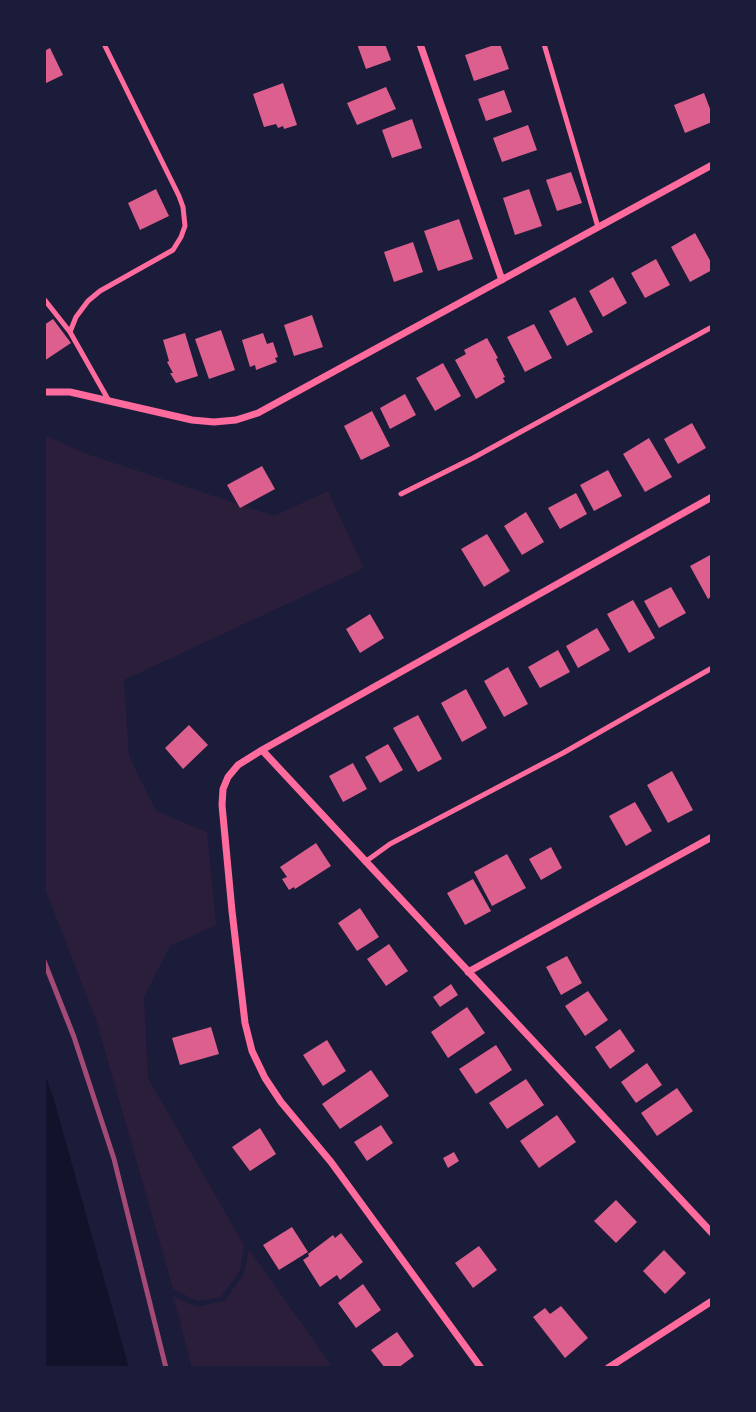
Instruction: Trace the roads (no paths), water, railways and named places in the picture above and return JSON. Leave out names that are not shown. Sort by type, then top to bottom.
[{"type":"street","points":[[420,44],[502,279]]},
{"type":"street","points":[[44,392],[70,392],[192,420],[214,422],[247,417],[270,407],[712,165]]},
{"type":"street","points":[[481,1368],[331,1162],[281,1102],[252,1051],[245,1023],[222,805],[223,789],[238,765],[262,750],[712,497]]},
{"type":"street","points":[[262,750],[712,1233]]},
{"type":"street","points":[[468,972],[712,837]]},
{"type":"street","points":[[608,1368],[712,1301]]},
{"type":"lane","points":[[70,332],[76,317],[88,301],[117,281],[173,250],[185,226],[179,196],[104,44]]},
{"type":"lane","points":[[544,44],[598,227]]},
{"type":"lane","points":[[44,299],[70,332],[109,401]]},
{"type":"lane","points":[[401,494],[485,452],[712,327]]},
{"type":"lane","points":[[365,862],[390,844],[563,753],[712,668]]},
{"type":"railway","points":[[44,961],[74,1037],[114,1159],[166,1368]]}]
